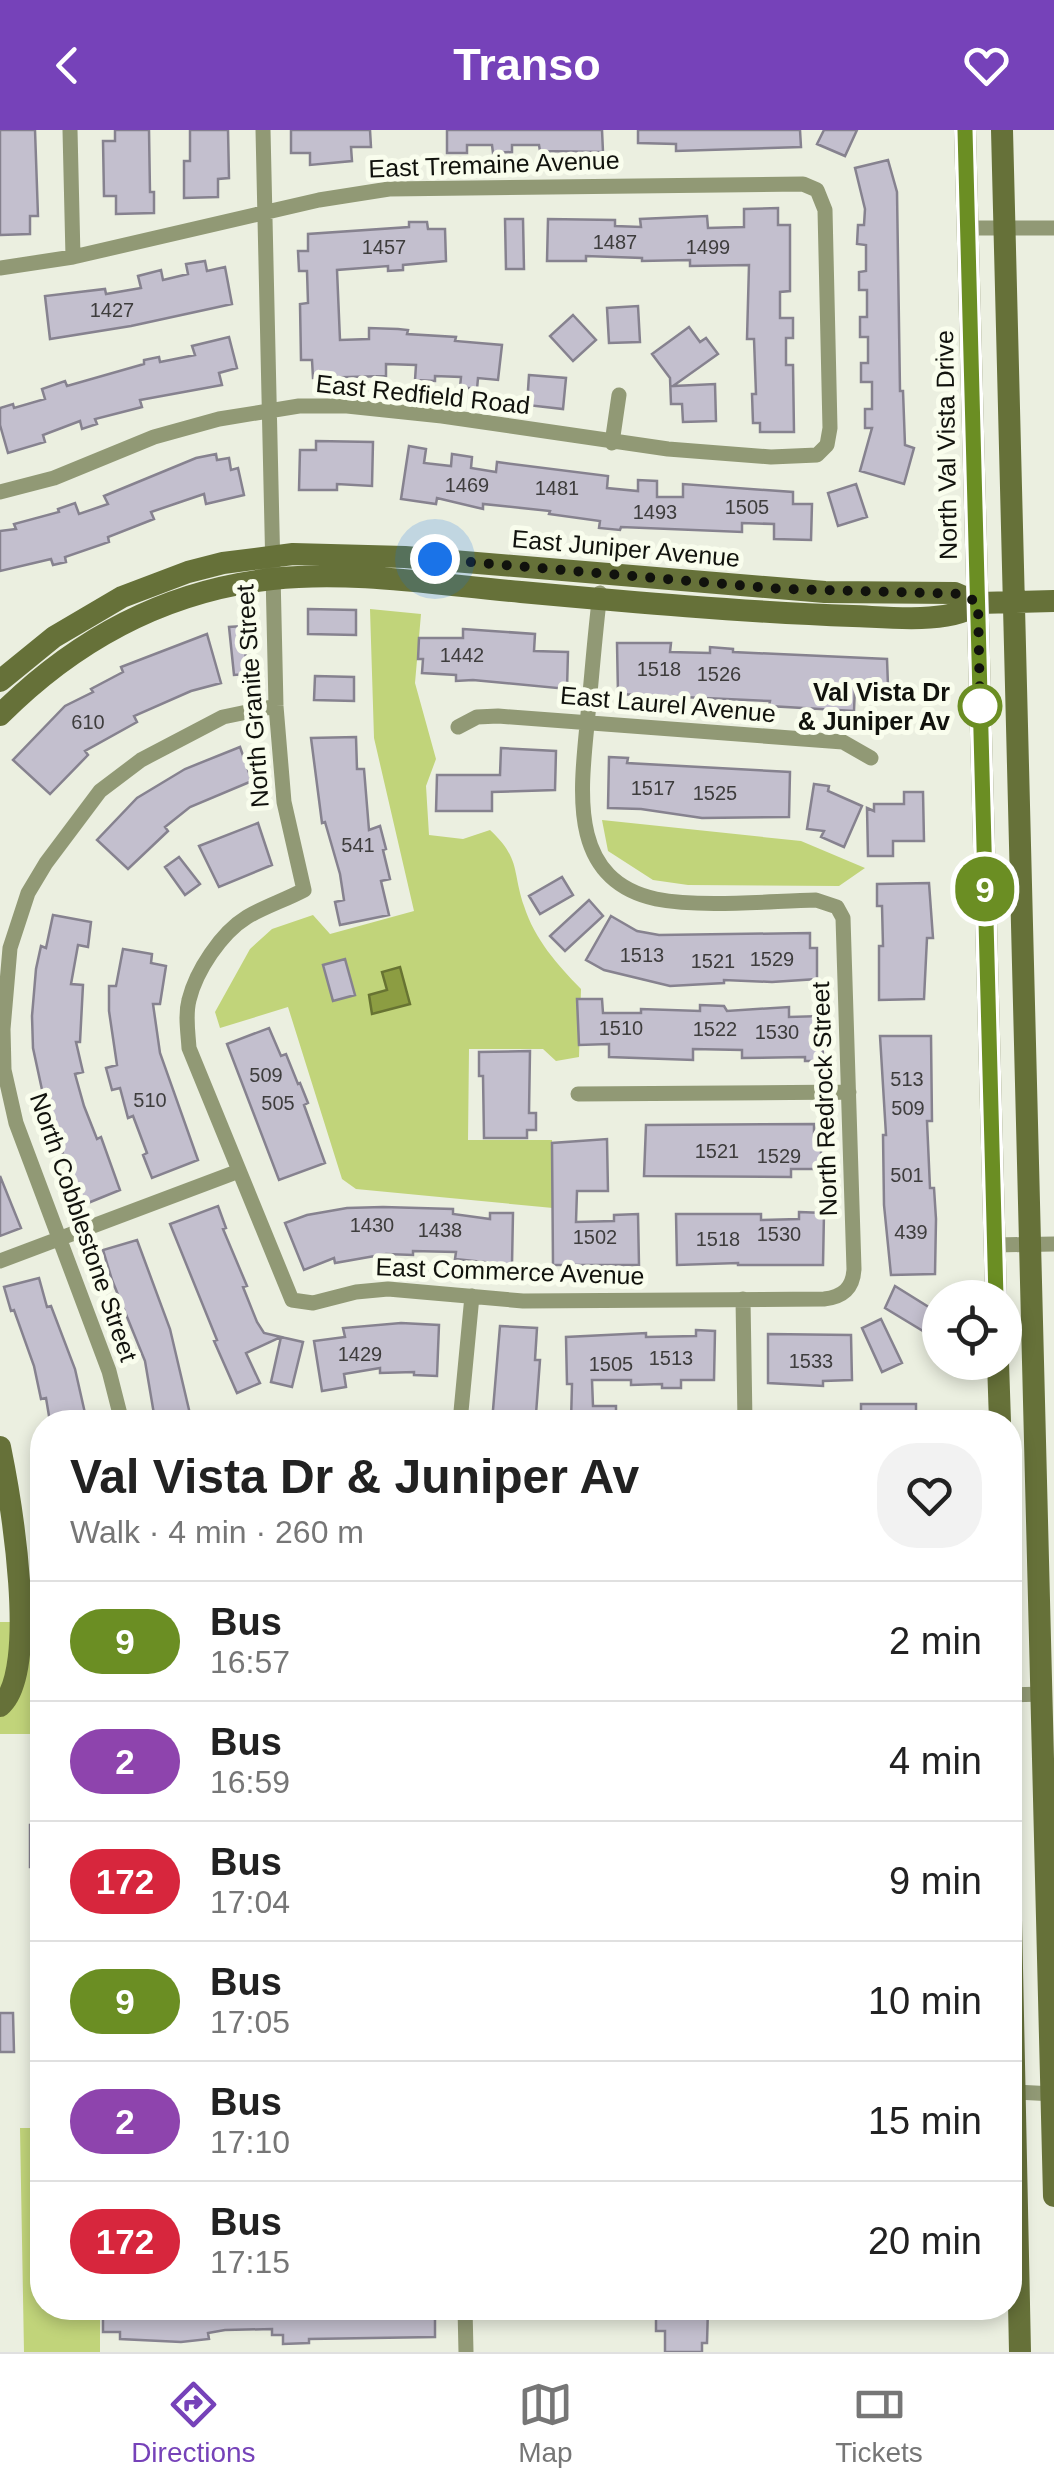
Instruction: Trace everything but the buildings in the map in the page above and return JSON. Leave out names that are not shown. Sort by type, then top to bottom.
[{"type":"main road","name":"North Val Vista Drive","points":[[965,130],[996,1280]]},
{"type":"main road","points":[[1002,130],[1016,602],[1043,1244],[1044,1694],[1054,2196]]},
{"type":"main road","name":"East Juniper Avenue","points":[[0,681],[54,637],[122,596],[188,572],[272,567],[372,554],[811,591],[955,593],[978,603],[1054,601]]},
{"type":"main road","name":"East Juniper Avenue","points":[[0,715],[72,652],[140,614],[272,567],[353,578],[822,615],[956,616],[978,603]]},
{"type":"main road","points":[[999,1380],[1000,1410]]},
{"type":"main road","points":[[0,1447],[15,1528],[20,1625],[11,1690],[0,1706]]},
{"type":"main road","points":[[1018,2320],[1020,2352]]},
{"type":"street","points":[[70,130],[73,257]]},
{"type":"street","name":"North Granite Street","points":[[263,130],[276,706],[284,802],[304,890],[248,916],[226,936],[199,978],[189,1000],[187,1020],[189,1048],[292,1300]]},
{"type":"street","name":"East Tremaine Avenue","points":[[0,268],[73,257],[342,196],[413,187],[795,184],[817,190],[825,210],[830,428],[824,451]]},
{"type":"street","points":[[968,228],[1054,228]]},
{"type":"street","points":[[612,443],[619,395]]},
{"type":"street","name":"East Redfield Road","points":[[0,492],[54,478],[154,437],[220,419],[299,406],[347,406],[442,416],[612,443],[772,456],[808,457],[824,451]]},
{"type":"street","points":[[588,723],[602,574]]},
{"type":"street","name":"North Cobblestone Street","points":[[119,1410],[109,1371],[16,1123],[4,1070],[4,1006],[10,948],[28,893],[100,792],[171,743],[223,717],[276,706]]},
{"type":"street","name":"East Laurel Avenue","points":[[458,727],[488,716],[843,742],[872,758]]},
{"type":"street","name":"North Redrock Street","points":[[588,723],[581,801],[590,846],[610,875],[643,895],[682,902],[816,900],[837,907],[845,925],[854,1269],[847,1291]]},
{"type":"street","points":[[578,1094],[849,1092]]},
{"type":"street","points":[[0,1260],[239,1171]]},
{"type":"street","points":[[995,1245],[1043,1244]]},
{"type":"street","name":"East Commerce Avenue","points":[[292,1300],[313,1303],[388,1289],[553,1301],[824,1298],[847,1291]]},
{"type":"street","points":[[461,1410],[472,1296]]},
{"type":"street","points":[[744,1299],[745,1410]]},
{"type":"street","points":[[1022,1695],[1044,1694]]},
{"type":"street","points":[[1022,2092],[1053,2092]]},
{"type":"street","points":[[465,2320],[466,2352]]},
{"type":"shaded area","points":[[370,609],[421,614],[415,683],[436,759],[426,786],[429,835],[463,839],[490,830],[500,840],[511,858],[534,930],[581,989],[579,1057],[556,1061],[543,1049],[469,1049],[468,1140],[552,1140],[553,1208],[356,1189],[342,1179],[288,1007],[220,1028],[215,1012],[250,949],[272,929],[313,915],[330,934],[414,911],[374,738]]},
{"type":"shaded area","points":[[602,820],[801,841],[865,868],[839,886],[688,885],[653,880],[608,851]]},
{"type":"shaded area","points":[[400,967],[410,1004],[372,1014],[369,995],[387,990],[382,972]]},
{"type":"shaded area","points":[[0,1622],[30,1622],[30,1734],[0,1734]]},
{"type":"shaded area","points":[[20,2128],[30,2128],[30,2320],[100,2320],[100,2352],[24,2352]]},
{"type":"bus line","name":"9","points":[[965,130],[996,1280]]},
{"type":"place","name":"Val Vista Dr & Juniper Av","points":[[980,706]]},
{"type":"route","points":[[435,559],[782,589],[962,594],[978,603],[980,706]]}]
